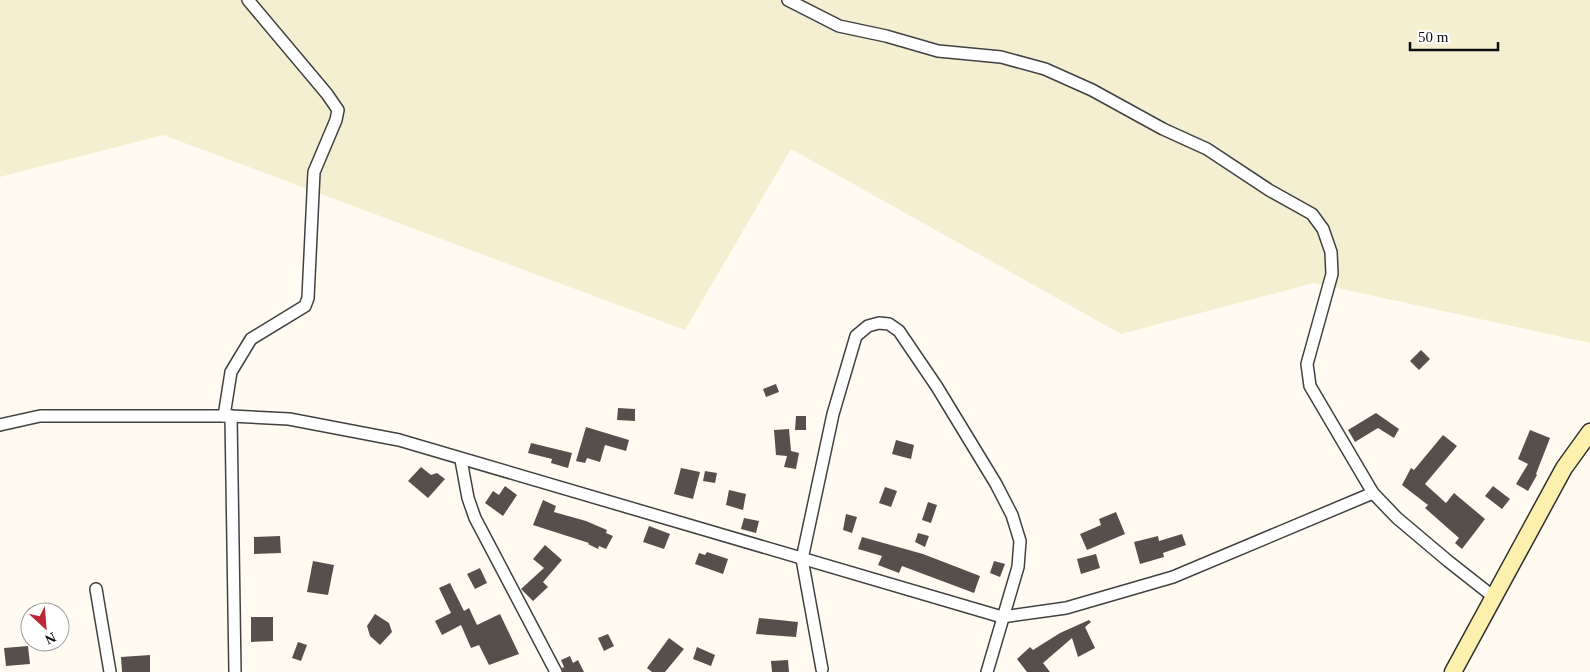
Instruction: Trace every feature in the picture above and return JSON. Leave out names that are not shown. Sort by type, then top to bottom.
[{"type":"main road","points":[[1453,672],[1495,598],[1564,468],[1590,432]]},
{"type":"street","points":[[235,672],[227,416],[231,372],[251,339],[305,306],[308,298],[314,172],[336,120],[338,110],[327,94],[248,0]]},
{"type":"street","points":[[788,0],[839,26],[886,36],[938,51],[1001,57],[1045,69],[1092,90],[1163,129],[1207,149],[1269,190],[1312,214],[1323,229],[1332,252],[1332,274],[1307,364],[1310,386],[1373,493],[1448,562],[1495,598]]},
{"type":"street","points":[[822,669],[802,559],[834,414],[856,336],[868,326],[879,323],[889,324],[899,331],[937,386],[996,484],[1012,515],[1020,541],[1020,554],[1015,579],[987,672]]},
{"type":"street","points":[[0,426],[40,416],[227,416],[289,419],[382,436],[1002,617],[1066,608],[1173,577],[1373,493]]},
{"type":"street","points":[[461,460],[468,498],[475,518],[556,672]]},
{"type":"street","points":[[96,590],[110,672]]},
{"type":"shaded area","points":[[0,0],[1590,0],[1590,343],[1314,283],[1121,334],[791,149],[685,330],[163,135],[0,177]]},
{"type":"building","points":[[1421,350],[1430,359],[1419,370],[1410,361]]},
{"type":"building","points":[[776,384],[779,392],[766,397],[763,389]]},
{"type":"building","points":[[618,408],[635,409],[635,421],[617,420]]},
{"type":"building","points":[[1376,413],[1399,429],[1394,438],[1378,428],[1355,442],[1348,430]]},
{"type":"building","points":[[796,416],[806,416],[806,430],[795,430]]},
{"type":"building","points":[[586,427],[629,440],[626,451],[605,445],[600,462],[587,458],[585,463],[576,461]]},
{"type":"building","points":[[789,429],[791,451],[799,453],[796,469],[784,467],[787,456],[776,455],[774,430]]},
{"type":"building","points":[[1530,430],[1550,438],[1537,475],[1528,491],[1516,484],[1528,464],[1518,459]]},
{"type":"building","points":[[1443,435],[1457,446],[1425,484],[1446,503],[1454,493],[1485,519],[1462,549],[1455,543],[1459,538],[1425,508],[1428,505],[1402,485],[1411,468],[1414,470]]},
{"type":"building","points":[[896,440],[914,445],[911,459],[892,454]]},
{"type":"building","points":[[531,443],[572,453],[568,468],[551,463],[552,459],[528,453]]},
{"type":"building","points":[[421,467],[431,475],[437,473],[445,479],[428,498],[408,481]]},
{"type":"building","points":[[681,468],[700,472],[693,499],[674,494]]},
{"type":"building","points":[[705,471],[717,473],[715,483],[703,481]]},
{"type":"building","points":[[505,486],[517,495],[503,516],[485,503],[493,491],[499,495]]},
{"type":"building","points":[[1493,486],[1510,499],[1502,509],[1485,496]]},
{"type":"building","points":[[885,487],[897,491],[891,507],[879,503]]},
{"type":"building","points":[[729,490],[746,494],[743,510],[726,505]]},
{"type":"building","points":[[543,500],[556,506],[554,512],[586,521],[607,530],[606,533],[613,536],[606,549],[599,546],[598,549],[589,543],[533,525]]},
{"type":"building","points":[[928,502],[937,505],[931,523],[922,520]]},
{"type":"building","points":[[1116,512],[1125,534],[1087,550],[1080,534],[1101,525],[1099,519]]},
{"type":"building","points":[[846,514],[857,517],[852,533],[843,530]]},
{"type":"building","points":[[744,518],[759,521],[756,533],[741,529]]},
{"type":"building","points":[[649,526],[670,534],[664,549],[643,542]]},
{"type":"building","points":[[918,533],[929,536],[925,547],[915,542]]},
{"type":"building","points":[[1182,534],[1186,545],[1163,553],[1164,557],[1140,564],[1134,542],[1158,536],[1159,541]]},
{"type":"building","points":[[280,536],[281,553],[254,554],[254,537]]},
{"type":"building","points":[[862,537],[923,554],[980,576],[974,593],[902,566],[899,573],[878,565],[882,556],[858,549]]},
{"type":"building","points":[[545,545],[562,560],[543,582],[548,587],[533,601],[521,589],[544,568],[533,559]]},
{"type":"building","points":[[707,552],[728,559],[723,574],[695,564],[699,553],[705,555]]},
{"type":"building","points":[[1096,554],[1100,568],[1081,574],[1077,559]]},
{"type":"building","points":[[313,561],[334,565],[328,595],[307,592]]},
{"type":"building","points":[[994,561],[1005,564],[1000,577],[990,573]]},
{"type":"building","points":[[480,568],[487,583],[475,589],[467,574]]},
{"type":"building","points":[[450,583],[464,611],[469,608],[477,625],[500,614],[519,654],[489,665],[479,645],[471,648],[461,625],[442,635],[435,621],[451,613],[439,588]]},
{"type":"building","points":[[375,614],[389,623],[392,632],[380,645],[370,636],[367,626]]},
{"type":"building","points":[[251,617],[273,617],[273,641],[251,642]]},
{"type":"building","points":[[759,618],[798,622],[796,637],[756,634]]},
{"type":"building","points":[[1089,620],[1091,622],[1085,627],[1095,648],[1078,657],[1072,638],[1043,663],[1050,672],[1027,672],[1017,659],[1030,647],[1033,650],[1060,633]]},
{"type":"building","points":[[608,634],[614,646],[604,651],[598,638]]},
{"type":"building","points":[[669,638],[684,649],[665,672],[652,672],[647,668]]},
{"type":"building","points":[[298,642],[307,645],[301,661],[292,658]]},
{"type":"building","points":[[20,647],[20,652],[29,652],[30,664],[6,666],[4,648]]},
{"type":"building","points":[[697,647],[715,655],[711,666],[693,659]]},
{"type":"building","points":[[150,655],[150,672],[122,672],[121,657]]},
{"type":"building","points":[[570,656],[573,663],[578,660],[584,672],[563,672],[562,668],[564,667],[561,660]]},
{"type":"building","points":[[788,660],[789,672],[772,672],[771,661]]}]
